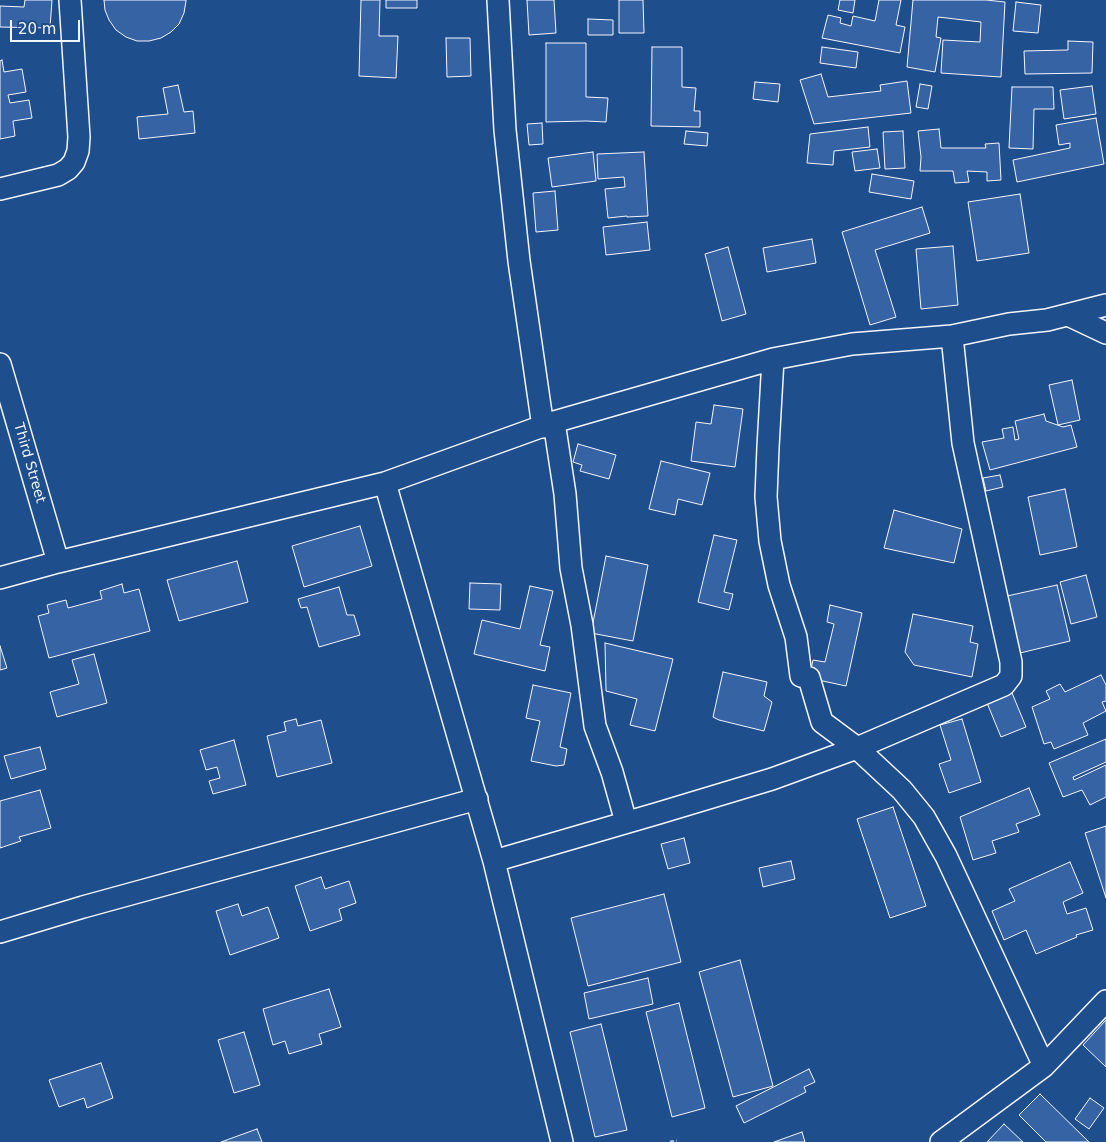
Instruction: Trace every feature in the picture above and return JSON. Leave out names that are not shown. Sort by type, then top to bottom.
[{"type":"street","points":[[0,189],[58,175],[68,169],[74,162],[78,151],[79,137],[70,0]]},
{"type":"street","points":[[498,0],[506,130],[519,261],[549,425],[564,494],[571,568],[582,625],[594,726],[612,772],[626,822]]},
{"type":"street","points":[[0,578],[58,562],[385,483],[549,425],[773,359],[852,344],[952,336],[1009,324],[1047,320],[1106,305]]},
{"type":"street","points":[[1068,315],[1106,333]]},
{"type":"street","points":[[494,861],[659,814],[772,779],[856,748],[1004,685],[1010,676],[1011,662],[963,443],[952,336]]},
{"type":"street","points":[[773,359],[766,497],[770,541],[779,585],[796,637],[801,676],[809,678],[822,722],[856,748],[902,790],[924,816],[946,856],[1044,1066]]},
{"type":"street","name":"Third Street","points":[[0,364],[58,562]]},
{"type":"street","points":[[385,483],[494,861],[562,1142]]},
{"type":"street","points":[[0,932],[83,907],[477,800]]},
{"type":"street","points":[[942,1142],[1044,1066],[1106,1002]]},
{"type":"path","points":[[670,1142],[677,1141]]},
{"type":"building","points":[[25,0],[52,0],[50,28],[0,27],[0,6],[24,7]]},
{"type":"building","points":[[104,0],[186,1],[184,13],[179,24],[171,32],[161,38],[137,41],[126,37],[116,30],[105,10]]},
{"type":"building","points":[[361,0],[380,0],[379,36],[398,36],[396,78],[359,76]]},
{"type":"building","points":[[386,0],[417,0],[417,8],[386,8]]},
{"type":"building","points":[[527,0],[554,0],[556,33],[529,35]]},
{"type":"building","points":[[619,0],[643,0],[644,33],[619,33]]},
{"type":"building","points":[[840,0],[855,0],[853,13],[838,10]]},
{"type":"building","points":[[879,0],[901,0],[896,25],[905,27],[900,53],[822,38],[828,15],[841,18],[840,23],[851,26],[853,16],[875,21]]},
{"type":"building","points":[[913,0],[986,0],[1005,2],[1001,77],[941,73],[943,40],[980,42],[981,22],[938,17],[936,37],[941,38],[935,72],[907,67]]},
{"type":"building","points":[[1016,2],[1041,5],[1038,33],[1013,31]]},
{"type":"building","points":[[588,19],[613,20],[613,35],[588,35]]},
{"type":"building","points":[[446,38],[470,38],[471,76],[447,77]]},
{"type":"building","points":[[1068,41],[1093,42],[1092,73],[1025,74],[1024,51],[1068,50]]},
{"type":"building","points":[[546,43],[586,43],[586,97],[608,98],[606,122],[546,122]]},
{"type":"building","points":[[652,47],[682,47],[682,87],[696,88],[694,111],[700,111],[700,127],[651,126]]},
{"type":"building","points":[[822,47],[858,52],[856,68],[820,63]]},
{"type":"building","points":[[2,60],[4,72],[22,69],[26,92],[8,95],[10,103],[29,100],[32,118],[13,121],[15,136],[0,139],[0,61]]},
{"type":"building","points":[[821,74],[828,97],[881,91],[880,85],[907,81],[911,113],[814,124],[800,80]]},
{"type":"building","points":[[755,82],[780,84],[778,102],[753,99]]},
{"type":"building","points":[[920,84],[932,86],[928,109],[916,107]]},
{"type":"building","points":[[178,85],[184,112],[193,111],[195,133],[139,139],[137,117],[168,114],[163,88]]},
{"type":"building","points":[[1092,86],[1096,114],[1064,119],[1060,90]]},
{"type":"building","points":[[1012,87],[1053,87],[1054,109],[1034,109],[1033,149],[1009,148]]},
{"type":"building","points":[[1096,118],[1104,164],[1017,182],[1013,160],[1070,148],[1070,143],[1059,145],[1056,125]]},
{"type":"building","points":[[542,123],[543,144],[529,145],[527,124]]},
{"type":"building","points":[[868,127],[870,147],[834,151],[833,165],[807,163],[810,134]]},
{"type":"building","points":[[939,129],[941,148],[986,148],[985,144],[999,143],[1001,180],[987,181],[987,172],[967,171],[969,182],[955,183],[953,171],[920,171],[921,157],[918,131]]},
{"type":"building","points":[[686,131],[708,133],[707,146],[684,144]]},
{"type":"building","points":[[903,131],[905,168],[885,169],[883,132]]},
{"type":"building","points":[[877,149],[880,168],[855,171],[852,152]]},
{"type":"building","points":[[593,152],[596,181],[552,187],[548,158]]},
{"type":"building","points":[[644,152],[648,216],[608,218],[605,189],[625,187],[624,177],[598,179],[597,154]]},
{"type":"building","points":[[872,174],[914,181],[911,199],[869,192]]},
{"type":"building","points":[[555,191],[558,230],[536,232],[533,193]]},
{"type":"building","points":[[1020,194],[1029,253],[977,261],[968,202]]},
{"type":"building","points":[[922,207],[930,233],[875,250],[896,317],[870,325],[842,232]]},
{"type":"building","points":[[647,222],[650,250],[606,255],[603,227]]},
{"type":"building","points":[[812,239],[816,263],[767,272],[763,248]]},
{"type":"building","points":[[953,246],[958,305],[921,309],[916,249]]},
{"type":"building","points":[[728,247],[746,314],[722,321],[705,254]]},
{"type":"building","points":[[1072,380],[1080,420],[1058,425],[1049,385]]},
{"type":"building","points":[[714,405],[743,409],[735,467],[691,461],[696,422],[711,424]]},
{"type":"building","points":[[1044,414],[1046,421],[1063,427],[1071,425],[1077,447],[990,470],[982,442],[1004,438],[1002,429],[1013,427],[1015,440],[1019,439],[1015,421]]},
{"type":"building","points":[[578,444],[616,455],[609,479],[580,471],[582,465],[573,462]]},
{"type":"building","points":[[661,461],[710,473],[702,505],[678,499],[675,515],[649,509]]},
{"type":"building","points":[[1000,475],[1003,487],[986,491],[983,478]]},
{"type":"building","points":[[1065,489],[1077,547],[1040,555],[1028,497]]},
{"type":"building","points":[[894,510],[962,529],[954,563],[884,548]]},
{"type":"building","points":[[360,526],[372,566],[304,587],[292,546]]},
{"type":"building","points":[[714,535],[737,540],[724,592],[733,594],[729,610],[698,602]]},
{"type":"building","points":[[606,556],[648,565],[633,641],[591,633]]},
{"type":"building","points":[[237,561],[248,602],[179,621],[167,580]]},
{"type":"building","points":[[1086,575],[1097,617],[1071,624],[1060,582]]},
{"type":"building","points":[[470,583],[501,584],[500,610],[469,609]]},
{"type":"building","points":[[122,584],[124,593],[139,589],[150,631],[49,658],[38,616],[49,613],[47,605],[66,600],[68,608],[102,599],[100,591]]},
{"type":"building","points":[[1057,585],[1070,641],[1020,653],[1007,596]]},
{"type":"building","points":[[530,586],[553,591],[540,645],[550,647],[545,671],[474,654],[482,620],[520,629]]},
{"type":"building","points":[[339,587],[347,615],[354,615],[360,635],[319,647],[307,607],[301,608],[298,599]]},
{"type":"building","points":[[830,605],[862,613],[846,686],[809,678],[813,660],[825,662],[834,624],[827,622]]},
{"type":"building","points":[[913,614],[973,626],[970,642],[978,644],[972,677],[914,665],[905,652]]},
{"type":"building","points":[[605,643],[673,659],[655,731],[630,725],[637,699],[606,691]]},
{"type":"building","points":[[0,646],[7,668],[0,670]]},
{"type":"building","points":[[94,654],[107,703],[57,717],[50,692],[79,684],[72,660]]},
{"type":"building","points":[[723,672],[767,682],[764,696],[772,702],[764,731],[713,717]]},
{"type":"building","points":[[1101,675],[1106,685],[1106,701],[1102,702],[1106,711],[1083,723],[1088,735],[1054,749],[1051,742],[1044,744],[1032,707],[1050,699],[1046,691],[1060,684],[1065,692]]},
{"type":"building","points":[[533,685],[571,693],[560,747],[567,749],[564,765],[556,766],[531,761],[540,721],[526,718]]},
{"type":"building","points":[[1010,688],[1026,727],[1001,737],[985,698]]},
{"type":"building","points":[[296,719],[298,726],[321,720],[332,763],[277,777],[267,736],[286,731],[284,722]]},
{"type":"building","points":[[962,719],[981,782],[949,793],[939,764],[951,760],[940,725]]},
{"type":"building","points":[[1106,739],[1106,762],[1073,777],[1074,780],[1106,765],[1106,797],[1090,805],[1082,790],[1063,797],[1049,763]]},
{"type":"building","points":[[234,740],[246,785],[213,794],[209,781],[220,778],[217,767],[206,770],[200,750]]},
{"type":"building","points":[[40,747],[46,769],[11,779],[4,756]]},
{"type":"building","points":[[1029,788],[1040,815],[1016,824],[1019,832],[992,841],[996,853],[973,860],[960,817]]},
{"type":"building","points":[[40,790],[51,828],[19,837],[21,841],[0,848],[0,801]]},
{"type":"building","points":[[893,807],[926,906],[890,918],[857,819]]},
{"type":"building","points":[[1106,826],[1106,898],[1085,833]]},
{"type":"building","points":[[684,838],[690,863],[668,869],[661,844]]},
{"type":"building","points":[[791,861],[795,879],[763,887],[759,868]]},
{"type":"building","points":[[1070,862],[1083,893],[1063,902],[1067,914],[1086,908],[1093,930],[1076,935],[1077,937],[1036,954],[1026,930],[1004,940],[992,911],[1015,901],[1009,889]]},
{"type":"building","points":[[321,877],[325,889],[349,881],[356,903],[339,909],[342,920],[310,931],[295,886]]},
{"type":"building","points":[[664,894],[681,962],[588,986],[571,918]]},
{"type":"building","points":[[238,904],[242,916],[268,907],[279,938],[230,955],[216,911]]},
{"type":"building","points":[[740,960],[773,1086],[733,1097],[699,972]]},
{"type":"building","points":[[648,978],[653,1004],[589,1019],[584,993]]},
{"type":"building","points":[[329,989],[341,1027],[319,1034],[322,1044],[289,1054],[285,1041],[273,1045],[263,1009]]},
{"type":"building","points":[[679,1003],[705,1108],[672,1117],[646,1012]]},
{"type":"building","points":[[1106,1020],[1106,1067],[1083,1045]]},
{"type":"building","points":[[601,1024],[627,1130],[595,1137],[570,1032]]},
{"type":"building","points":[[244,1032],[260,1085],[234,1093],[218,1040]]},
{"type":"building","points":[[101,1063],[113,1098],[87,1108],[84,1098],[59,1107],[49,1080]]},
{"type":"building","points":[[809,1069],[815,1082],[804,1087],[806,1092],[744,1123],[736,1106]]},
{"type":"building","points":[[1040,1094],[1089,1142],[1046,1142],[1019,1115]]},
{"type":"building","points":[[1090,1098],[1104,1108],[1089,1129],[1075,1119]]},
{"type":"building","points":[[1004,1124],[1023,1142],[987,1142]]},
{"type":"building","points":[[257,1129],[262,1142],[221,1142]]},
{"type":"building","points":[[802,1132],[805,1142],[774,1142]]}]
